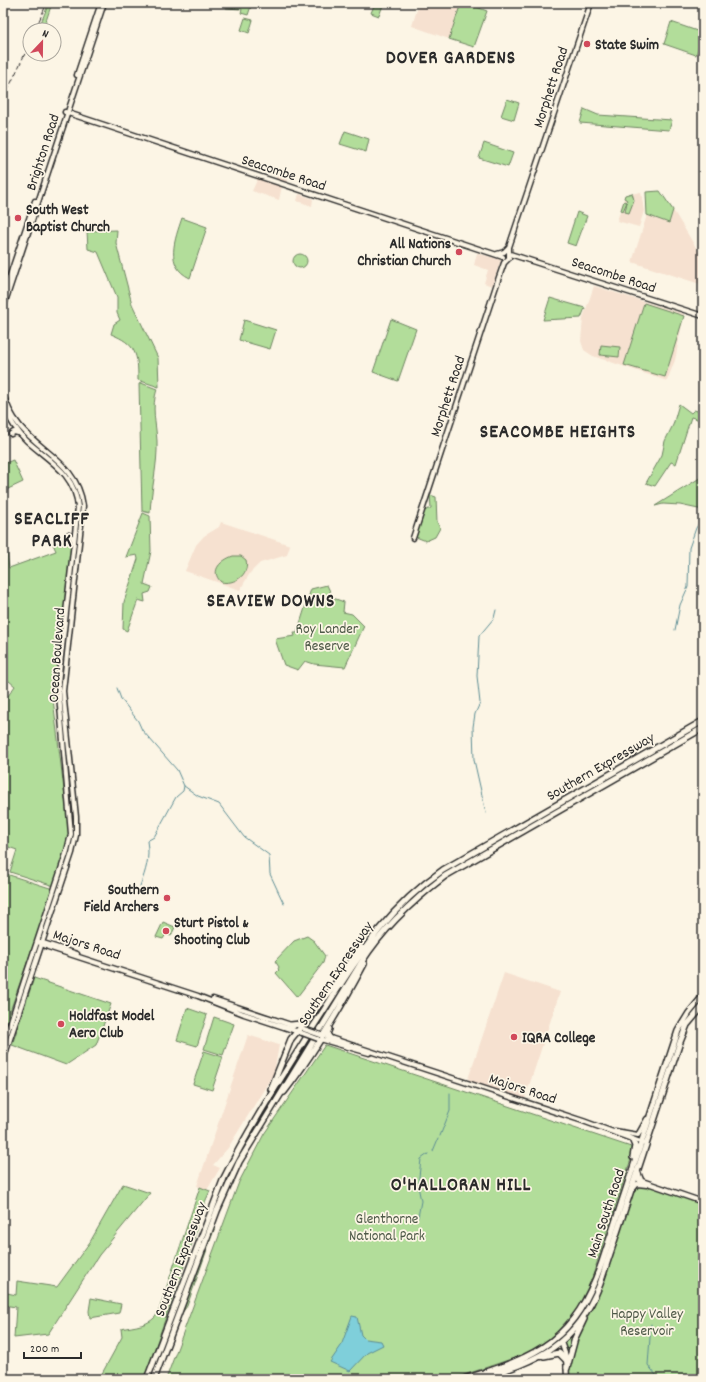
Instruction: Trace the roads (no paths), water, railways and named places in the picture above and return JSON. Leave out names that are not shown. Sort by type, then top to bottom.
[{"type":"highway","name":"Southern Expressway","points":[[147,1379],[224,1178],[242,1142],[263,1106],[377,930],[403,902],[443,870],[703,721]]},
{"type":"highway","name":"Southern Expressway","points":[[154,1379],[223,1196],[245,1151],[269,1110],[377,940],[402,912],[445,876],[703,728]]},
{"type":"highway","points":[[263,1106],[291,1039],[291,1027],[302,1024],[308,1018],[328,994],[356,953],[377,930]]},
{"type":"highway","points":[[269,1110],[296,1076],[330,1024],[377,940]]},
{"type":"highway","name":"Main South Road","points":[[643,1143],[670,1053],[683,1021],[703,996]]},
{"type":"highway","name":"Main South Road","points":[[480,1379],[518,1367],[537,1358],[561,1342],[578,1323],[589,1307],[600,1284],[628,1197],[634,1170],[683,1033],[687,1024],[703,1006]]},
{"type":"highway","points":[[291,1039],[301,1031],[308,1018]]},
{"type":"highway","points":[[329,1038],[328,1032],[330,1024]]},
{"type":"highway","points":[[670,1053],[680,1033],[683,1033]]},
{"type":"highway","points":[[632,1139],[634,1146],[634,1170],[641,1181]]},
{"type":"highway","name":"Main South Road","points":[[464,1379],[528,1357],[559,1336],[580,1311],[592,1289],[632,1178]]},
{"type":"highway","points":[[568,1368],[575,1338],[589,1307]]},
{"type":"highway","points":[[528,1357],[541,1352],[557,1342],[561,1342],[559,1336]]},
{"type":"highway","points":[[537,1358],[557,1353],[562,1355],[567,1361]]},
{"type":"main road","name":"Brighton Road","points":[[3,296],[66,112],[101,3]]},
{"type":"main road","name":"Brighton Road","points":[[3,308],[64,124],[66,112],[71,102],[104,3]]},
{"type":"main road","name":"Morphett Road","points":[[413,538],[591,3]]},
{"type":"main road","points":[[71,102],[70,108],[73,114]]},
{"type":"main road","name":"Seacombe Road","points":[[66,112],[497,254],[517,256],[703,316]]},
{"type":"main road","points":[[64,124],[69,116],[81,117]]},
{"type":"main road","name":"Ocean Boulevard","points":[[3,392],[10,412],[18,425],[28,437],[66,468],[77,485],[82,499],[83,514],[63,691],[76,817],[76,835],[72,854],[51,916],[46,924]]},
{"type":"main road","name":"Ocean Boulevard","points":[[3,405],[10,420],[20,434],[62,470],[73,486],[78,507],[58,691],[71,817],[71,834],[40,943]]},
{"type":"main road","points":[[10,420],[11,433],[14,432],[20,434]]},
{"type":"main road","points":[[68,535],[73,538],[74,547]]},
{"type":"main road","points":[[71,573],[74,564],[77,566]]},
{"type":"main road","points":[[46,924],[46,938],[51,944]]},
{"type":"main road","points":[[35,965],[40,943]]},
{"type":"main road","points":[[3,1056],[4,1045],[40,943]]},
{"type":"main road","name":"Majors Road","points":[[40,943],[51,944],[136,975],[321,1037],[345,1047],[393,1058]]},
{"type":"main road","name":"Majors Road","points":[[40,943],[61,952],[136,975]]},
{"type":"main road","points":[[19,1004],[35,965],[44,950],[61,952]]},
{"type":"main road","name":"Majors Road","points":[[321,1037],[329,1038],[393,1058],[643,1143]]},
{"type":"main road","points":[[3,1060],[4,1045]]},
{"type":"main road","points":[[605,1129],[638,1135],[650,1116]]},
{"type":"main road","points":[[632,1178],[703,1202]]},
{"type":"main road","points":[[628,1197],[637,1184],[654,1185]]},
{"type":"main road","points":[[561,1342],[567,1361],[568,1379]]},
{"type":"water","points":[[352,1316],[357,1317],[361,1335],[365,1339],[381,1341],[383,1345],[367,1353],[350,1371],[330,1362],[341,1346]]},
{"type":"waterway","points":[[675,630],[680,605],[688,587],[689,548],[696,528],[703,517]]},
{"type":"waterway","points":[[486,813],[474,760],[473,727],[475,714],[480,703],[477,676],[479,636],[494,618],[496,610]]},
{"type":"waterway","points":[[117,688],[121,699],[138,721],[142,730],[177,770],[184,786],[198,796],[219,804],[244,837],[269,855],[270,874],[284,904]]},
{"type":"waterway","points":[[140,886],[147,864],[147,841],[154,837],[176,797],[183,791],[184,786]]},
{"type":"waterway","points":[[440,1136],[450,1111],[450,1093]]},
{"type":"waterway","points":[[433,1151],[438,1139]]},
{"type":"waterway","points":[[418,1217],[421,1201],[418,1186],[421,1159],[428,1154]]},
{"type":"waterway","points":[[651,1324],[648,1365],[659,1379]]},
{"type":"railway","points":[[39,22],[47,3]]},
{"type":"railway","points":[[3,100],[22,60]]},
{"type":"place","name":"State Swim","points":[[587,44]]},
{"type":"place","name":"South West Baptist Church","points":[[18,218]]},
{"type":"place","name":"All Nations Christian Church","points":[[459,252]]},
{"type":"place","name":"Southern Field Archers","points":[[167,898]]},
{"type":"place","name":"Sturt Pistol & Shooting Club","points":[[166,931]]},
{"type":"place","name":"Holdfast Model Aero Club","points":[[61,1024]]},
{"type":"place","name":"IQRA College","points":[[514,1037]]},
{"type":"district","name":"DOVER GARDENS","points":[[451,56]]},
{"type":"district","name":"SEACOMBE HEIGHTS","points":[[558,430]]},
{"type":"district","name":"SEACLIFF PARK","points":[[52,528]]},
{"type":"district","name":"SEAVIEW DOWNS","points":[[271,599]]},
{"type":"district","name":"O'HALLORAN HILL","points":[[461,1183]]},
{"type":"park label","name":"Roy Lander Reserve","points":[[327,636]]},
{"type":"park label","name":"Glenthorne National Park","points":[[387,1226]]},
{"type":"park label","name":"Happy Valley Reservoir","points":[[647,1322]]}]
